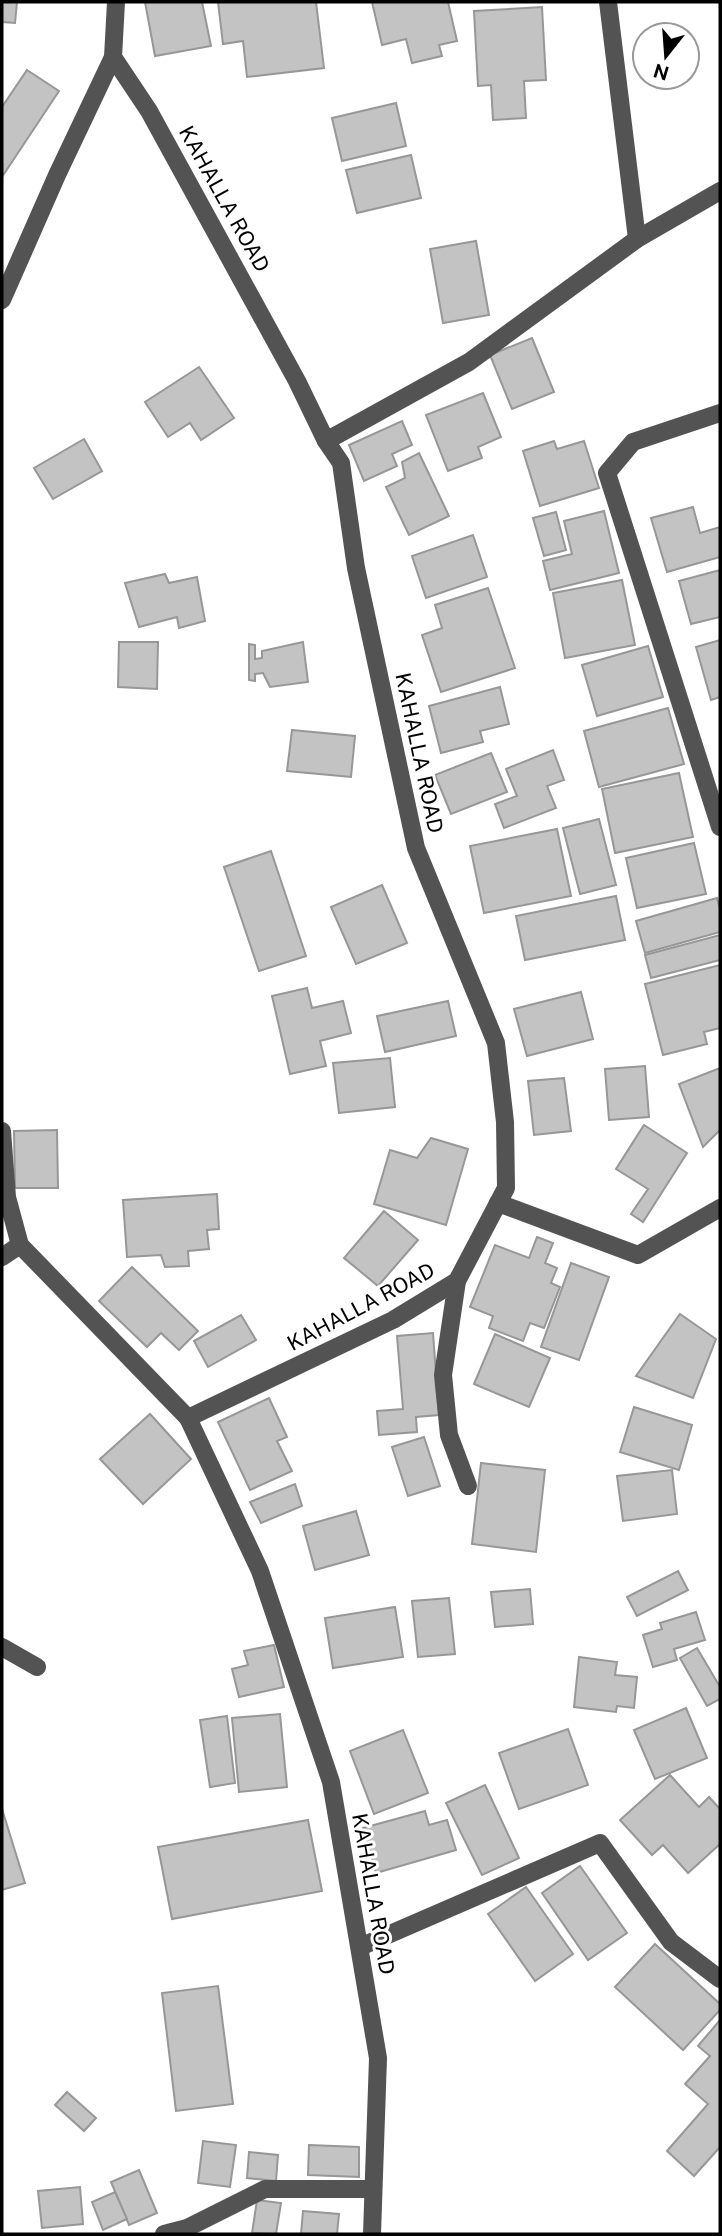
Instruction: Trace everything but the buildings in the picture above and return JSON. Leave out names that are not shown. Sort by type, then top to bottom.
[{"type":"street","points":[[2,300],[113,57],[116,2]]},
{"type":"street","points":[[608,2],[636,239]]},
{"type":"street","name":"KAHALLA ROAD","points":[[113,57],[149,111],[341,463],[356,568],[416,848],[496,1043],[505,1122],[506,1188],[457,1281],[394,1320],[188,1419],[260,1571],[331,1782],[378,2058],[372,2234]]},
{"type":"street","points":[[327,441],[469,362],[636,239],[720,191]]},
{"type":"street","points":[[720,413],[633,442],[607,473],[720,827]]},
{"type":"street","points":[[2,1131],[7,1197],[20,1245],[188,1419]]},
{"type":"street","points":[[498,1203],[638,1255],[720,1208]]},
{"type":"street","points":[[2,1257],[20,1245]]},
{"type":"street","points":[[457,1281],[443,1375],[449,1435],[468,1486]]},
{"type":"street","points":[[2,1647],[37,1667]]},
{"type":"street","points":[[360,1947],[600,1843],[671,1942],[720,1979]]},
{"type":"street","points":[[164,2234],[187,2228],[265,2189],[373,2189]]}]
